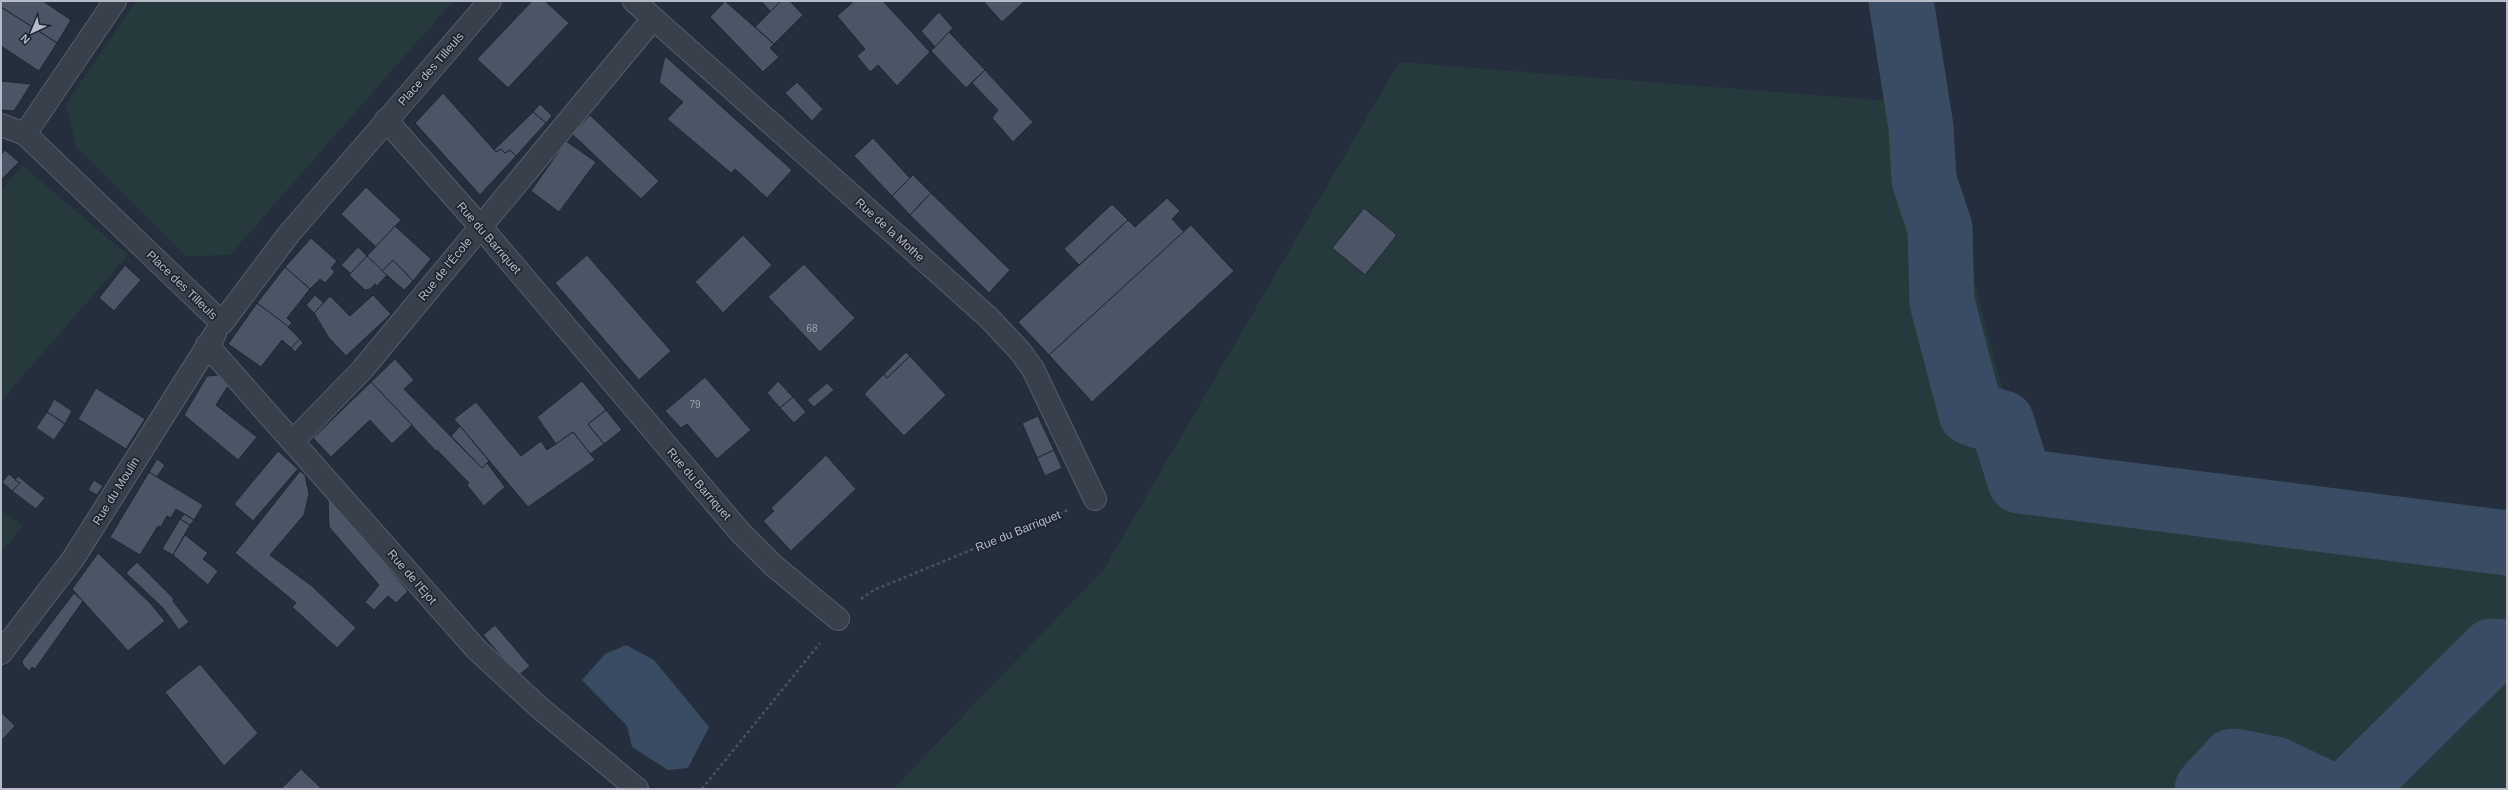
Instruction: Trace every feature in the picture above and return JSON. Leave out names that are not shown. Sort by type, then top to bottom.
[{"type":"street","points":[[1,125],[25,134],[115,1]]},
{"type":"street","name":"Place des Tilleuls","points":[[25,134],[222,323],[288,235],[490,1]]},
{"type":"street","name":"Rue de la Mothe","points":[[634,1],[988,317],[1020,351],[1044,389],[1096,499]]},
{"type":"street","name":"Rue de l'École","points":[[293,441],[362,370],[653,19]]},
{"type":"street","name":"Rue du Barriquet","points":[[386,120],[480,226],[740,532],[774,566],[838,619]]},
{"type":"street","name":"Rue du Moulin","points":[[1,653],[73,559],[222,323]]},
{"type":"street","name":"Rue de l'Ejot","points":[[207,345],[477,650],[541,709],[637,789]]},
{"type":"path","name":"Rue du Barriquet","points":[[838,619],[854,603],[874,590],[1096,499]]},
{"type":"path","points":[[702,789],[838,619]]},
{"type":"green space","points":[[136,1],[453,1],[230,255],[185,256],[76,147],[66,104]]},
{"type":"green space","points":[[1399,62],[1929,104],[2025,478],[2507,540],[2507,789],[893,789],[1104,569]]},
{"type":"green space","points":[[23,166],[128,255],[1,401],[1,190]]},
{"type":"green space","points":[[1,511],[23,526],[1,553]]},
{"type":"water","points":[[626,645],[654,660],[709,727],[688,768],[668,770],[632,747],[627,726],[582,680],[605,654]]},
{"type":"building","points":[[1,1],[43,1],[71,20],[57,43],[1,7]]},
{"type":"building","points":[[532,1],[545,1],[569,23],[508,88],[477,59]]},
{"type":"building","points":[[725,1],[774,44],[770,48],[779,57],[763,72],[710,17]]},
{"type":"building","points":[[761,1],[781,1],[771,12]]},
{"type":"building","points":[[781,1],[790,1],[803,15],[774,44],[755,27]]},
{"type":"building","points":[[854,1],[883,1],[930,52],[897,86],[878,65],[870,72],[857,56],[865,49],[837,16]]},
{"type":"building","points":[[983,1],[1025,1],[1002,22]]},
{"type":"building","points":[[1,7],[57,43],[39,71],[1,46]]},
{"type":"building","points":[[939,12],[953,28],[935,47],[921,31]]},
{"type":"building","points":[[949,32],[985,70],[966,88],[931,51]]},
{"type":"building","points":[[665,56],[792,170],[767,198],[735,169],[731,173],[667,119],[683,102],[659,82]]},
{"type":"building","points":[[985,70],[1033,122],[1013,142],[992,118],[998,110],[972,83]]},
{"type":"building","points":[[1,81],[31,84],[14,111],[1,110]]},
{"type":"building","points":[[797,82],[823,109],[812,121],[785,93]]},
{"type":"building","points":[[443,93],[496,152],[501,149],[505,153],[510,150],[516,156],[480,195],[415,123]]},
{"type":"building","points":[[540,104],[552,116],[546,123],[533,112]]},
{"type":"building","points":[[533,112],[546,123],[516,156],[510,150],[505,153],[501,149],[496,152],[494,150]]},
{"type":"building","points":[[590,115],[659,181],[641,199],[572,134]]},
{"type":"building","points":[[873,138],[910,178],[892,196],[854,156]]},
{"type":"building","points":[[566,141],[596,162],[559,212],[531,191]]},
{"type":"building","points":[[5,150],[19,162],[1,180],[1,155]]},
{"type":"building","points":[[913,175],[931,193],[910,215],[892,196]]},
{"type":"building","points":[[366,187],[401,220],[376,247],[341,214]]},
{"type":"building","points":[[931,193],[1010,270],[989,293],[910,215]]},
{"type":"building","points":[[1167,198],[1180,211],[1172,219],[1184,232],[1049,355],[1018,322],[1128,220],[1135,227]]},
{"type":"building","points":[[1112,204],[1128,220],[1079,265],[1064,249]]},
{"type":"building","points":[[1364,208],[1397,235],[1365,275],[1332,248]]},
{"type":"building","points":[[1191,225],[1234,271],[1092,402],[1049,355]]},
{"type":"building","points":[[395,226],[431,259],[413,281],[393,260],[382,271],[367,256]]},
{"type":"building","points":[[743,235],[772,265],[723,313],[695,282]]},
{"type":"building","points":[[311,238],[337,261],[331,268],[335,272],[325,283],[320,279],[310,289],[285,267]]},
{"type":"building","points":[[358,247],[367,256],[351,274],[341,265]]},
{"type":"building","points":[[587,255],[671,351],[639,380],[555,283]]},
{"type":"building","points":[[367,256],[387,275],[377,286],[375,284],[370,289],[365,290],[349,275]]},
{"type":"building","points":[[393,260],[413,281],[404,290],[382,271]]},
{"type":"building","points":[[804,264],[855,318],[820,352],[768,297]]},
{"type":"building","points":[[125,265],[141,280],[114,311],[99,298]]},
{"type":"building","points":[[285,267],[310,289],[287,318],[292,323],[288,327],[257,303]]},
{"type":"building","points":[[315,295],[324,303],[314,313],[306,305]]},
{"type":"building","points":[[373,295],[391,314],[346,356],[329,338],[314,313],[330,296],[350,316]]},
{"type":"building","points":[[257,303],[285,324],[300,339],[291,348],[282,340],[261,367],[228,344]]},
{"type":"building","points":[[300,339],[303,343],[295,352],[291,348]]},
{"type":"building","points":[[906,352],[910,356],[887,378],[884,374]]},
{"type":"building","points":[[910,356],[946,395],[904,436],[864,394],[884,374],[887,378]]},
{"type":"building","points":[[395,359],[414,380],[404,389],[482,468],[487,463],[505,487],[484,506],[467,485],[469,483],[437,450],[436,451],[371,382]]},
{"type":"building","points":[[219,375],[228,386],[216,405],[257,437],[238,460],[184,415],[207,376]]},
{"type":"building","points":[[705,377],[751,430],[717,459],[687,424],[681,428],[665,411]]},
{"type":"building","points":[[582,381],[606,410],[588,424],[604,444],[590,454],[573,432],[556,444],[537,417]]},
{"type":"building","points":[[778,381],[793,397],[780,408],[767,393]]},
{"type":"building","points":[[371,382],[412,425],[392,444],[370,420],[331,457],[313,438]]},
{"type":"building","points":[[827,383],[834,390],[814,407],[807,400]]},
{"type":"building","points":[[96,388],[145,419],[126,449],[78,419]]},
{"type":"building","points":[[793,397],[806,412],[794,423],[780,408]]},
{"type":"building","points":[[54,399],[72,411],[65,424],[47,412]]},
{"type":"building","points":[[476,402],[521,456],[541,441],[547,450],[573,432],[595,460],[528,507],[454,419]]},
{"type":"building","points":[[606,410],[622,430],[604,444],[588,424]]},
{"type":"building","points":[[47,412],[65,424],[54,440],[36,428]]},
{"type":"building","points":[[1038,416],[1054,450],[1037,458],[1022,423]]},
{"type":"building","points":[[460,426],[489,461],[482,468],[451,436]]},
{"type":"building","points":[[1054,450],[1062,468],[1045,476],[1037,458]]},
{"type":"building","points":[[278,451],[298,469],[253,521],[234,504]]},
{"type":"building","points":[[826,455],[856,489],[791,551],[763,521],[774,511],[771,508]]},
{"type":"building","points":[[157,459],[165,465],[157,477],[149,472]]},
{"type":"building","points":[[300,471],[305,475],[309,494],[304,515],[270,555],[312,586],[356,628],[337,648],[292,607],[296,603],[235,553]]},
{"type":"building","points":[[149,472],[203,505],[194,520],[176,509],[171,518],[167,516],[161,527],[158,526],[140,555],[110,537]]},
{"type":"building","points":[[9,474],[20,483],[12,491],[2,482]]},
{"type":"building","points":[[18,476],[45,498],[36,509],[12,491],[20,483],[15,480]]},
{"type":"building","points":[[94,480],[103,486],[97,495],[88,490]]},
{"type":"building","points":[[328,499],[331,499],[408,591],[396,603],[388,596],[374,610],[365,602],[379,585],[329,527]]},
{"type":"building","points":[[184,514],[194,520],[190,525],[180,519]]},
{"type":"building","points":[[180,519],[190,525],[173,555],[162,549]]},
{"type":"building","points":[[185,535],[208,553],[203,559],[218,571],[208,585],[173,555]]},
{"type":"building","points":[[98,553],[150,603],[165,621],[128,651],[72,589]]},
{"type":"building","points":[[137,562],[174,599],[173,601],[189,622],[179,630],[163,608],[126,573]]},
{"type":"building","points":[[74,593],[83,601],[35,669],[32,667],[29,671],[23,665],[22,661]]},
{"type":"building","points":[[495,625],[530,666],[518,676],[483,635]]},
{"type":"building","points":[[200,664],[258,733],[224,766],[165,692]]},
{"type":"building","points":[[1,712],[15,726],[1,741]]},
{"type":"building","points":[[301,769],[322,789],[281,789]]},
{"type":"waterway","points":[[1901,1],[1921,127],[1924,180],[1940,228],[1942,302],[1971,413],[2002,423],[2020,481],[2507,543]]},
{"type":"waterway","points":[[2353,789],[2492,651],[2507,652]]},
{"type":"waterway","points":[[2207,789],[2233,761],[2275,769],[2317,789]]}]
